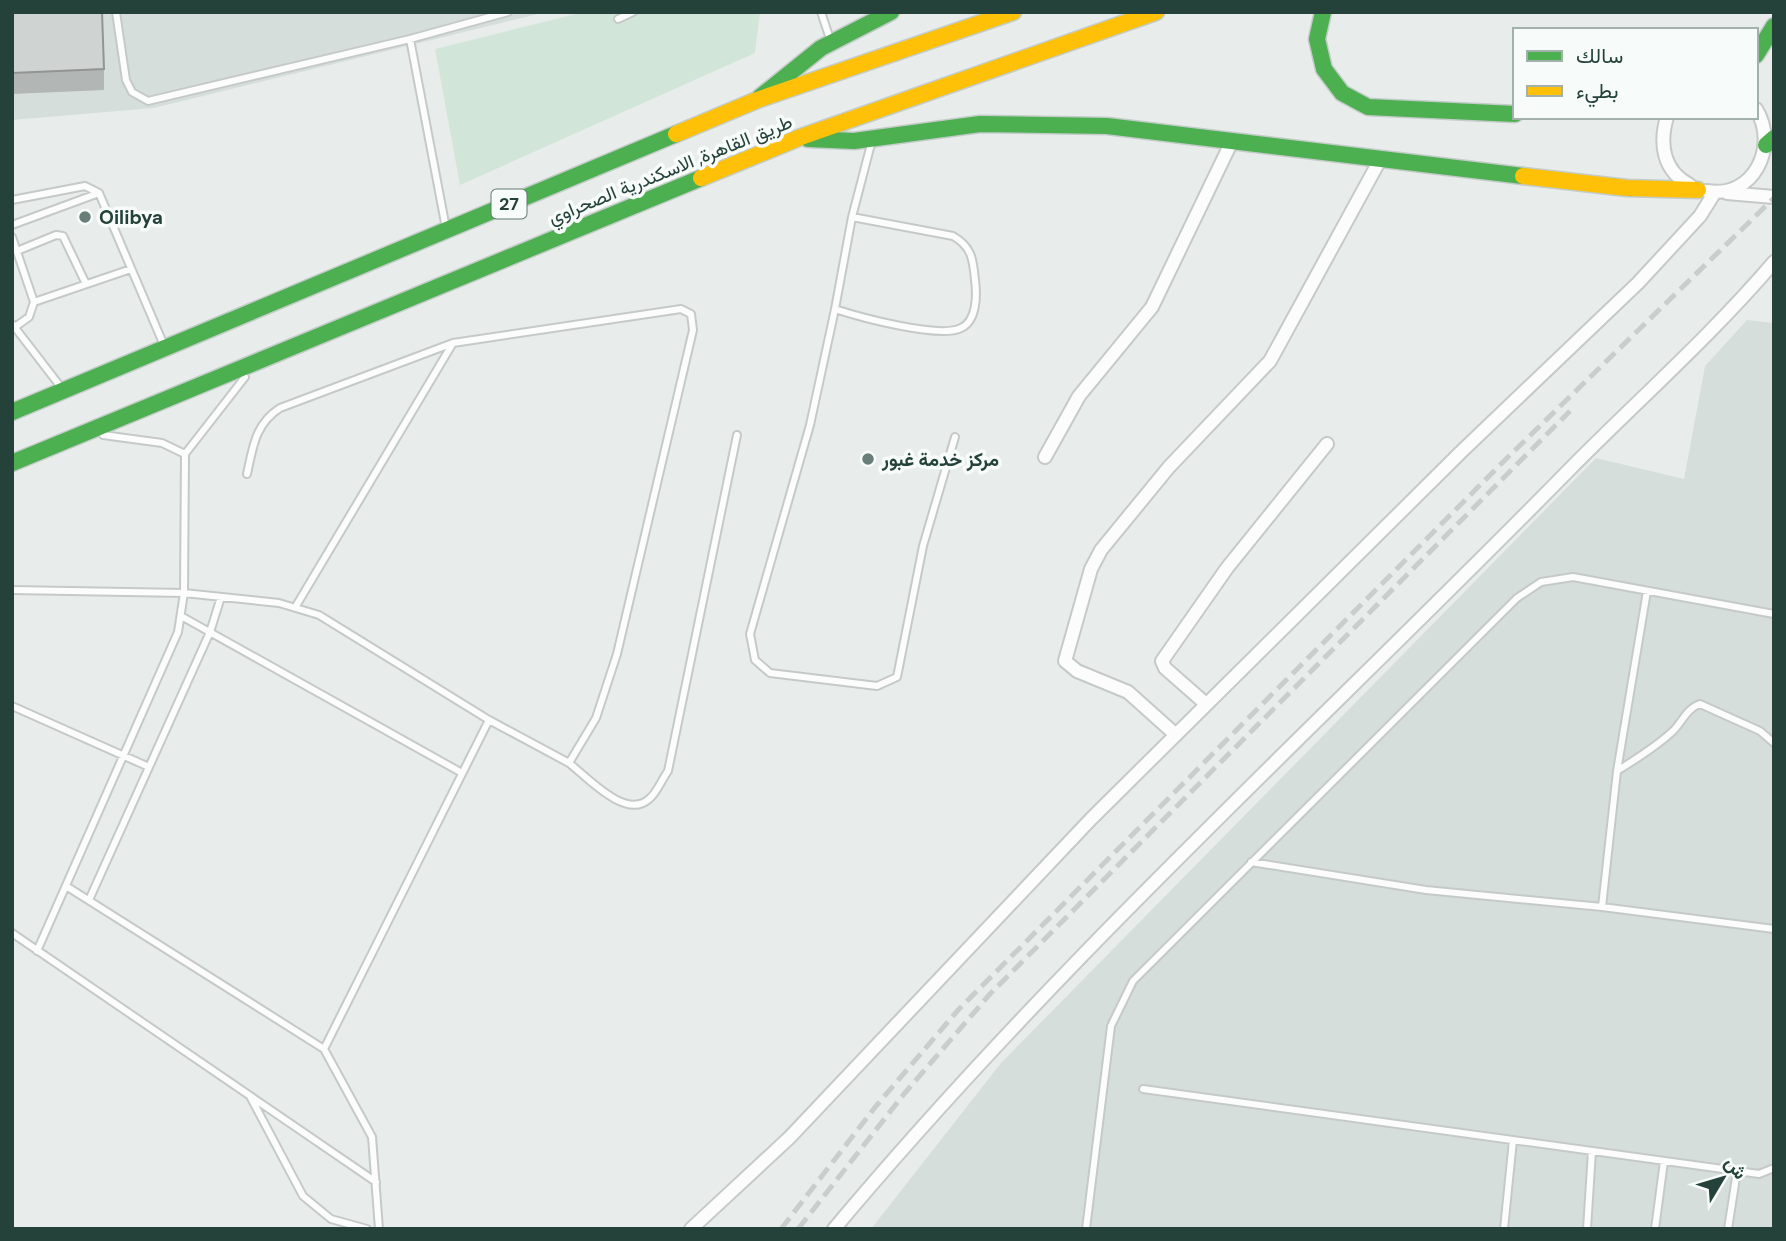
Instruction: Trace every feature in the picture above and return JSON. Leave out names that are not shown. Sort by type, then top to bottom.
[{"type":"highway","points":[[757,100],[787,69],[831,41],[891,12]]},
{"type":"highway","name":"طريق القاهرة, الاسكندرية الصحراوي","points":[[12,412],[757,100],[1013,12]]},
{"type":"highway","name":"طريق القاهرة, الاسكندرية الصحراوي","points":[[12,463],[801,137],[1084,34],[1156,12]]},
{"type":"highway","points":[[1323,12],[1317,39],[1324,69],[1342,93],[1368,107],[1513,114]]},
{"type":"highway","points":[[1758,52],[1774,26]]},
{"type":"highway","points":[[801,137],[836,141],[873,139],[980,124],[1107,126],[1627,188],[1698,190]]},
{"type":"street","points":[[691,1229],[789,1138],[1090,819],[1452,461],[1638,283],[1700,216],[1717,192],[1745,183],[1755,173],[1770,146],[1758,113]]},
{"type":"street","points":[[1667,119],[1662,143],[1670,168],[1682,181],[1698,190],[1774,197]]},
{"type":"street","points":[[1045,457],[1079,396],[1152,307],[1233,141]]},
{"type":"street","points":[[1176,735],[1128,692],[1077,671],[1065,661],[1091,569],[1112,533],[1160,477],[1270,361],[1381,158]]},
{"type":"street","points":[[834,1229],[1002,1041],[1103,937],[1459,582],[1774,262]]},
{"type":"street","points":[[1206,704],[1164,668],[1162,661],[1227,568],[1327,444]]},
{"type":"lane","points":[[116,12],[126,80],[132,92],[148,101],[193,93],[508,12]]},
{"type":"lane","points":[[618,19],[633,12]]},
{"type":"lane","points":[[821,12],[831,41]]},
{"type":"lane","points":[[410,39],[447,230]]},
{"type":"lane","points":[[873,139],[852,217],[810,425],[750,634],[755,660],[770,673],[877,686],[897,677],[923,545],[954,437]]},
{"type":"lane","points":[[12,200],[85,186],[99,193],[165,348]]},
{"type":"lane","points":[[12,225],[99,193]]},
{"type":"lane","points":[[835,309],[943,332],[962,328],[972,317],[976,290],[973,255],[966,243],[953,236],[852,217]]},
{"type":"lane","points":[[17,251],[56,235],[63,236],[86,284]]},
{"type":"lane","points":[[12,237],[34,302],[29,317],[13,326],[63,390]]},
{"type":"lane","points":[[34,302],[131,269]]},
{"type":"lane","points":[[247,474],[256,435],[266,417],[280,408],[453,343],[681,309],[691,314],[693,330],[617,654],[596,718],[569,763]]},
{"type":"lane","points":[[296,606],[453,343]]},
{"type":"lane","points":[[37,951],[170,654],[181,616],[184,593],[185,454],[257,362]]},
{"type":"lane","points":[[84,433],[162,443],[185,454]]},
{"type":"lane","points":[[12,590],[184,593],[296,606],[319,615],[489,720],[569,763],[625,805],[638,806],[651,798],[667,771],[737,435]]},
{"type":"lane","points":[[1086,1229],[1111,1026],[1133,981],[1517,598],[1541,582],[1573,577],[1774,614]]},
{"type":"lane","points":[[1602,907],[1617,771],[1647,591]]},
{"type":"lane","points":[[89,900],[210,632],[221,597]]},
{"type":"lane","points":[[181,616],[463,774]]},
{"type":"lane","points":[[1617,771],[1644,755],[1674,730],[1693,706],[1700,704],[1760,730],[1774,743]]},
{"type":"lane","points":[[12,706],[149,767]]},
{"type":"lane","points":[[324,1049],[489,720]]},
{"type":"lane","points":[[1251,862],[1426,890],[1602,907],[1774,929]]},
{"type":"lane","points":[[66,886],[324,1049],[372,1138],[379,1229]]},
{"type":"lane","points":[[12,933],[376,1182]]},
{"type":"lane","points":[[1143,1089],[1759,1174],[1774,1168]]},
{"type":"lane","points":[[250,1096],[303,1196],[331,1219],[367,1229]]},
{"type":"lane","points":[[1504,1229],[1513,1140]]},
{"type":"lane","points":[[1587,1229],[1592,1151]]},
{"type":"lane","points":[[1655,1229],[1664,1161]]},
{"type":"lane","points":[[1728,1229],[1737,1171]]},
{"type":"shaded area","points":[[12,12],[546,12],[154,108],[12,120]]},
{"type":"shaded area","points":[[1747,320],[1774,323],[1774,1229],[871,1229],[1001,1063],[1596,458],[1684,479],[1705,366]]},
{"type":"green space","points":[[584,12],[760,12],[755,53],[460,185],[435,49]]},
{"type":"building","points":[[12,12],[102,12],[104,69],[12,73]]},
{"type":"railway","points":[[781,1229],[876,1106],[959,1009],[1509,456],[1774,198]]},
{"type":"railway","points":[[798,1229],[904,1094],[990,994],[1570,411]]},
{"type":"traffic: fast","points":[[760,97],[821,48],[891,12]]},
{"type":"traffic: fast","points":[[1323,12],[1317,39],[1324,69],[1342,93],[1368,107],[1513,114]]},
{"type":"traffic: fast","points":[[1758,52],[1774,26]]},
{"type":"traffic: fast","points":[[808,139],[854,141],[980,124],[1107,126],[1523,176]]},
{"type":"traffic: fast","points":[[12,412],[676,134]]},
{"type":"traffic: fast","points":[[1766,145],[1774,138]]},
{"type":"traffic: fast","points":[[12,463],[701,178]]},
{"type":"traffic: slow","points":[[676,134],[757,100],[1013,12]]},
{"type":"traffic: slow","points":[[701,178],[801,137],[1156,12]]},
{"type":"traffic: slow","points":[[1523,176],[1627,188],[1698,190]]},
{"type":"place","name":"Oilibya","points":[[85,217]]},
{"type":"place","name":"مركز خدمة غبور","points":[[868,459]]}]
